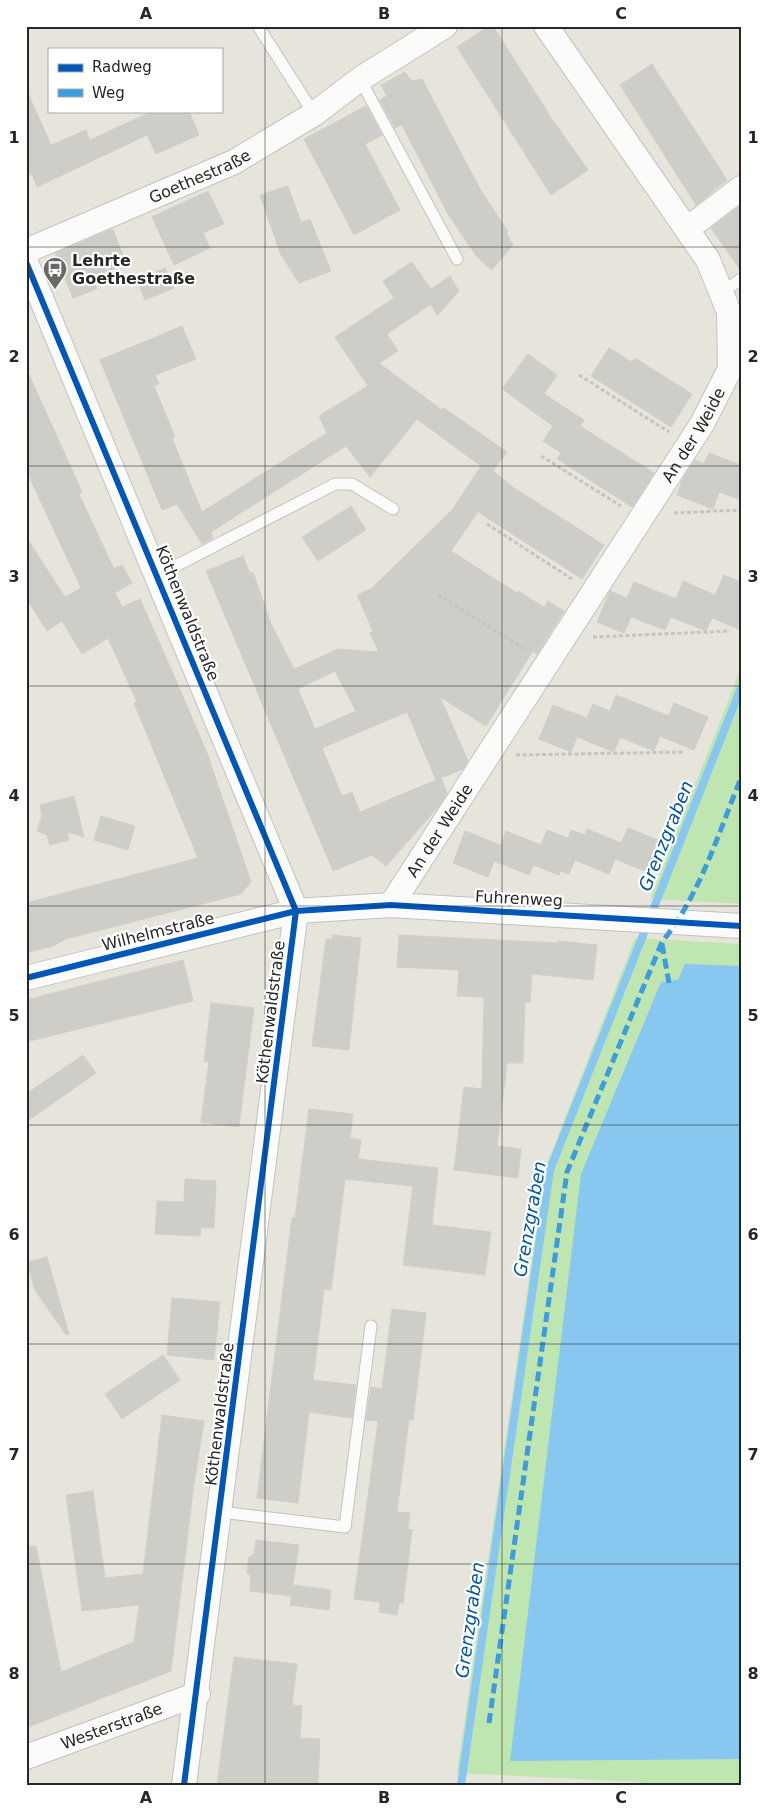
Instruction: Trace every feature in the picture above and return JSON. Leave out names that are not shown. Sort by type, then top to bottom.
[{"type":"street","name":"Goethestraße","points":[[26,251],[234,162],[314,114],[360,79],[445,26]]},
{"type":"street","name":"An der Weide","points":[[391,905],[688,445],[730,369],[729,312],[708,260],[546,26]]},
{"type":"street","points":[[687,229],[741,188]]},
{"type":"street","name":"Köthenwaldstraße","points":[[26,262],[158,575],[296,911],[198,1694],[184,1785]]},
{"type":"street","name":"Fuhrenweg","points":[[296,911],[391,905],[741,926]]},
{"type":"street","name":"Wilhelmstraße","points":[[26,978],[296,911]]},
{"type":"street","name":"Westerstraße","points":[[26,1757],[198,1694]]},
{"type":"lane","points":[[258,26],[314,114]]},
{"type":"lane","points":[[360,79],[457,259]]},
{"type":"lane","points":[[722,293],[741,279]]},
{"type":"lane","points":[[158,575],[335,484],[352,484],[393,509]]},
{"type":"lane","points":[[221,1512],[345,1527],[371,1326]]},
{"type":"path","points":[[579,375],[688,445]]},
{"type":"path","points":[[541,456],[642,516],[741,510]]},
{"type":"path","points":[[487,524],[593,593]]},
{"type":"path","points":[[438,595],[547,663]]},
{"type":"path","points":[[563,638],[730,631]]},
{"type":"path","points":[[488,755],[683,752]]},
{"type":"green space","points":[[741,668],[741,904],[650,899]]},
{"type":"green space","points":[[635,938],[741,944],[741,1785],[641,1785],[640,1782],[457,1773],[545,1169]]},
{"type":"water","points":[[685,964],[741,966],[741,1759],[510,1761],[581,1174],[661,982],[678,980]]},
{"type":"building","points":[[489,26],[493,26],[552,119],[588,170],[551,195],[457,47]]},
{"type":"building","points":[[652,64],[727,180],[696,205],[620,85]]},
{"type":"building","points":[[405,72],[411,81],[422,79],[480,189],[508,232],[506,233],[513,245],[492,270],[477,257],[448,214],[402,125],[395,128],[380,100],[387,96],[381,85]]},
{"type":"building","points":[[26,89],[51,145],[86,130],[90,140],[151,112],[189,112],[199,135],[156,154],[147,135],[37,187],[32,174],[26,177]]},
{"type":"building","points":[[366,106],[382,135],[365,144],[400,210],[354,235],[304,139]]},
{"type":"building","points":[[288,186],[301,222],[310,219],[331,271],[299,283],[281,255],[260,195]]},
{"type":"building","points":[[208,191],[224,224],[203,233],[210,248],[174,265],[152,217]]},
{"type":"building","points":[[741,205],[741,271],[711,228]]},
{"type":"building","points":[[113,229],[126,264],[92,277],[97,289],[73,298],[55,253]]},
{"type":"building","points":[[412,262],[431,289],[450,276],[459,291],[437,316],[431,304],[387,334],[398,351],[379,363],[442,410],[444,408],[507,452],[493,471],[514,488],[604,545],[582,579],[478,512],[451,551],[517,593],[518,591],[544,607],[548,601],[564,611],[537,654],[533,651],[486,726],[440,697],[468,761],[463,769],[441,778],[447,793],[438,807],[386,866],[372,855],[333,871],[206,571],[243,556],[250,574],[253,572],[271,624],[294,669],[338,649],[379,652],[370,633],[373,631],[357,595],[371,589],[452,510],[481,466],[417,419],[370,477],[346,446],[211,532],[213,538],[202,544],[177,504],[162,510],[100,360],[182,326],[196,359],[155,375],[159,384],[154,386],[175,437],[172,438],[202,512],[327,433],[319,416],[368,386],[335,337],[394,298],[383,281]],"holes":[[[335,671],[356,711],[315,729],[298,689]],[[407,712],[436,780],[360,812],[352,792],[342,796],[322,748]]]},
{"type":"building","points":[[165,268],[174,288],[145,300],[137,280]]},
{"type":"building","points":[[609,348],[632,362],[635,358],[692,394],[671,427],[591,376]]},
{"type":"building","points":[[528,354],[557,375],[544,394],[584,420],[580,426],[654,473],[632,507],[557,459],[561,453],[543,441],[553,426],[502,389]]},
{"type":"building","points":[[26,368],[82,492],[79,494],[114,569],[122,565],[132,583],[115,593],[122,607],[140,599],[175,678],[207,753],[251,882],[241,894],[66,939],[53,946],[26,953],[26,903],[198,858],[134,703],[137,702],[108,638],[82,654],[62,621],[47,631],[26,598],[26,537],[65,597],[81,588],[26,470]]},
{"type":"building","points":[[709,453],[741,465],[741,500],[719,492],[713,509],[677,495],[682,480],[695,460],[704,464]]},
{"type":"building","points":[[351,506],[366,530],[318,561],[302,537]]},
{"type":"building","points":[[724,575],[741,582],[741,630],[712,618],[706,631],[671,617],[665,630],[631,617],[624,633],[597,622],[610,591],[627,598],[634,582],[676,599],[683,581],[715,595]]},
{"type":"building","points":[[616,695],[669,716],[674,703],[708,717],[694,750],[660,736],[654,751],[620,737],[614,752],[577,737],[571,752],[539,739],[553,705],[587,718],[593,704],[610,711]]},
{"type":"building","points":[[74,796],[84,837],[67,832],[69,840],[50,845],[47,835],[37,831],[42,815],[40,805]]},
{"type":"building","points":[[101,816],[135,826],[128,850],[94,840]]},
{"type":"building","points":[[628,828],[663,842],[650,873],[615,859],[609,874],[575,860],[569,874],[560,871],[559,875],[533,865],[529,875],[494,861],[488,877],[453,863],[465,831],[500,845],[498,851],[506,831],[541,845],[547,830],[568,838],[571,830],[585,835],[587,829],[621,843]]},
{"type":"building","points":[[332,935],[361,938],[349,1050],[312,1046],[326,939],[332,940]]},
{"type":"building","points":[[399,935],[558,943],[558,941],[597,945],[593,980],[532,974],[530,1002],[525,1002],[523,1063],[507,1063],[497,1146],[521,1149],[518,1178],[454,1170],[464,1087],[482,1089],[484,997],[457,996],[459,970],[397,967]]},
{"type":"building","points":[[183,960],[193,1001],[26,1042],[26,1000]]},
{"type":"building","points":[[211,1003],[254,1008],[239,1127],[201,1122],[209,1062],[204,1062]]},
{"type":"building","points":[[83,1055],[96,1073],[26,1122],[26,1094]]},
{"type":"building","points":[[309,1109],[353,1114],[350,1138],[361,1140],[358,1159],[438,1168],[432,1225],[491,1232],[485,1275],[403,1265],[413,1186],[345,1179],[331,1290],[324,1289],[313,1380],[356,1385],[352,1418],[309,1412],[298,1503],[257,1498],[292,1217],[295,1218]]},
{"type":"building","points":[[185,1179],[216,1181],[214,1228],[201,1227],[200,1236],[155,1234],[157,1201],[184,1202]]},
{"type":"building","points":[[47,1257],[69,1334],[66,1335],[35,1290],[27,1262]]},
{"type":"building","points":[[172,1298],[220,1302],[214,1360],[167,1355]]},
{"type":"building","points":[[392,1309],[426,1313],[413,1420],[409,1420],[397,1512],[410,1513],[408,1529],[412,1530],[403,1603],[399,1603],[397,1615],[379,1612],[380,1602],[354,1599],[378,1421],[366,1420],[371,1387],[382,1389]]},
{"type":"building","points":[[163,1355],[180,1380],[122,1419],[105,1394]]},
{"type":"building","points":[[162,1415],[204,1421],[194,1484],[171,1671],[26,1728],[26,1546],[36,1546],[61,1672],[134,1642],[139,1605],[82,1611],[66,1495],[93,1491],[105,1578],[143,1574]]},
{"type":"building","points":[[256,1540],[299,1545],[291,1596],[250,1591],[251,1576],[247,1573],[249,1557],[254,1554]]},
{"type":"building","points":[[293,1585],[331,1590],[329,1610],[290,1605]]},
{"type":"building","points":[[234,1657],[297,1664],[292,1705],[302,1706],[300,1738],[320,1739],[318,1785],[217,1785]]},
{"type":"waterway","name":"Grenzgraben","points":[[461,1785],[550,1170],[741,688]]},
{"type":"marked path","points":[[489,1723],[567,1172],[662,942],[675,924],[698,884],[741,778]]},
{"type":"marked path","points":[[662,944],[669,983]]},
{"type":"cycle path","points":[[26,262],[296,911],[184,1785]]},
{"type":"cycle path","points":[[26,978],[296,911],[391,905],[741,926]]},
{"type":"place","name":"Lehrte Goethestraße","points":[[55,290]]}]
